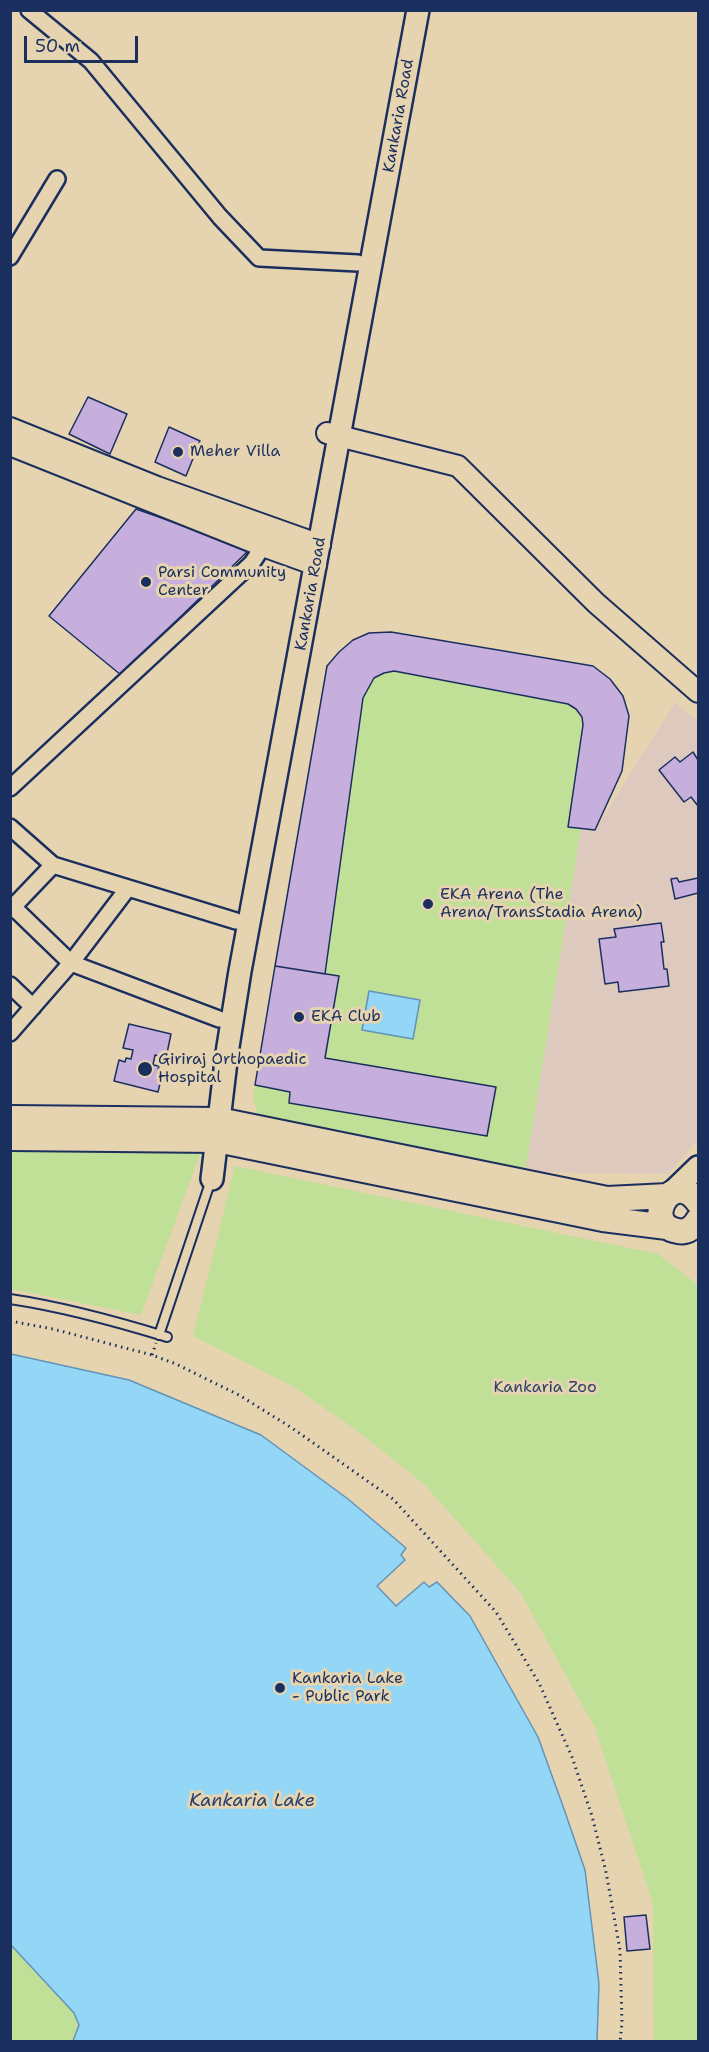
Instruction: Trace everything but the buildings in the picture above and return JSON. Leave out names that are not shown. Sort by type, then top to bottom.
[{"type":"main road","points":[[212,1130],[219,1019],[236,921],[333,434],[358,263],[405,10]]},
{"type":"main road","name":"Kankaria Road","points":[[333,434],[418,10]]},
{"type":"main road","name":"Kankaria Road","points":[[212,1179],[212,1130],[311,552]]},
{"type":"main road","points":[[10,1118],[212,1130],[607,1199],[668,1196],[678,1191],[695,1197],[699,1202]]},
{"type":"main road","points":[[10,1138],[212,1130],[603,1219],[672,1229],[691,1229],[699,1220]]},
{"type":"main road","points":[[699,1167],[668,1196],[661,1208],[663,1221],[699,1249]]},
{"type":"street","points":[[29,10],[91,61],[220,217],[259,258],[358,263]]},
{"type":"street","points":[[10,257],[57,178]]},
{"type":"street","points":[[333,434],[458,466],[596,603],[699,692]]},
{"type":"street","points":[[11,435],[157,487],[311,552]]},
{"type":"street","points":[[11,435],[263,546],[311,552]]},
{"type":"street","points":[[10,788],[252,563],[263,546]]},
{"type":"street","points":[[10,827],[53,865],[236,921]]},
{"type":"street","points":[[53,865],[12,907],[71,963],[219,1019]]},
{"type":"street","points":[[10,1033],[71,963],[128,888]]},
{"type":"street","points":[[10,985],[33,1007]]},
{"type":"lane","points":[[10,1299],[57,1306],[117,1321],[163,1336],[212,1179]]},
{"type":"path","points":[[10,1321],[53,1329],[152,1355],[176,1364],[239,1395],[292,1428],[393,1499],[496,1612],[539,1683],[572,1758],[592,1816],[606,1872],[620,1950],[622,2023],[620,2042]]},
{"type":"shaded area","points":[[675,703],[698,721],[698,1140],[668,1174],[525,1172],[581,829],[595,830]]},
{"type":"green space","name":"EKA Arena (The Arena/TransStadia Arena)","points":[[391,632],[593,666],[610,679],[623,696],[629,716],[622,771],[595,830],[581,829],[525,1172],[265,1122],[258,1115],[253,1097],[327,666],[341,650],[354,640],[370,634]]},
{"type":"green space","points":[[205,1140],[141,1315],[11,1289],[11,1151]]},
{"type":"green space","name":"Kankaria Zoo","points":[[235,1166],[658,1254],[698,1285],[698,2041],[654,2041],[653,1904],[595,1728],[520,1592],[424,1484],[352,1427],[292,1386],[193,1336]]},
{"type":"green space","points":[[10,1945],[74,2013],[79,2025],[73,2041],[11,2041]]},
{"type":"water","points":[[369,991],[420,1000],[413,1039],[362,1030]]},
{"type":"water","name":"Kankaria Lake","points":[[11,1354],[129,1380],[261,1435],[348,1499],[406,1548],[401,1555],[405,1560],[377,1586],[396,1606],[424,1582],[429,1587],[437,1582],[470,1616],[538,1737],[585,1870],[599,1984],[597,2041],[73,2041],[79,2025],[74,2013],[11,1945]]},
{"type":"place","name":"Meher Villa","points":[[178,452]]},
{"type":"place","name":"Parsi Community Center","points":[[146,582]]},
{"type":"place","name":"EKA Arena (The Arena/TransStadia Arena)","points":[[428,904]]},
{"type":"place","name":"EKA Club","points":[[299,1017]]},
{"type":"place","name":"Giriraj Orthopaedic Hospital","points":[[145,1069]]},
{"type":"place","name":"Kankaria Lake - Public Park","points":[[280,1688]]}]
